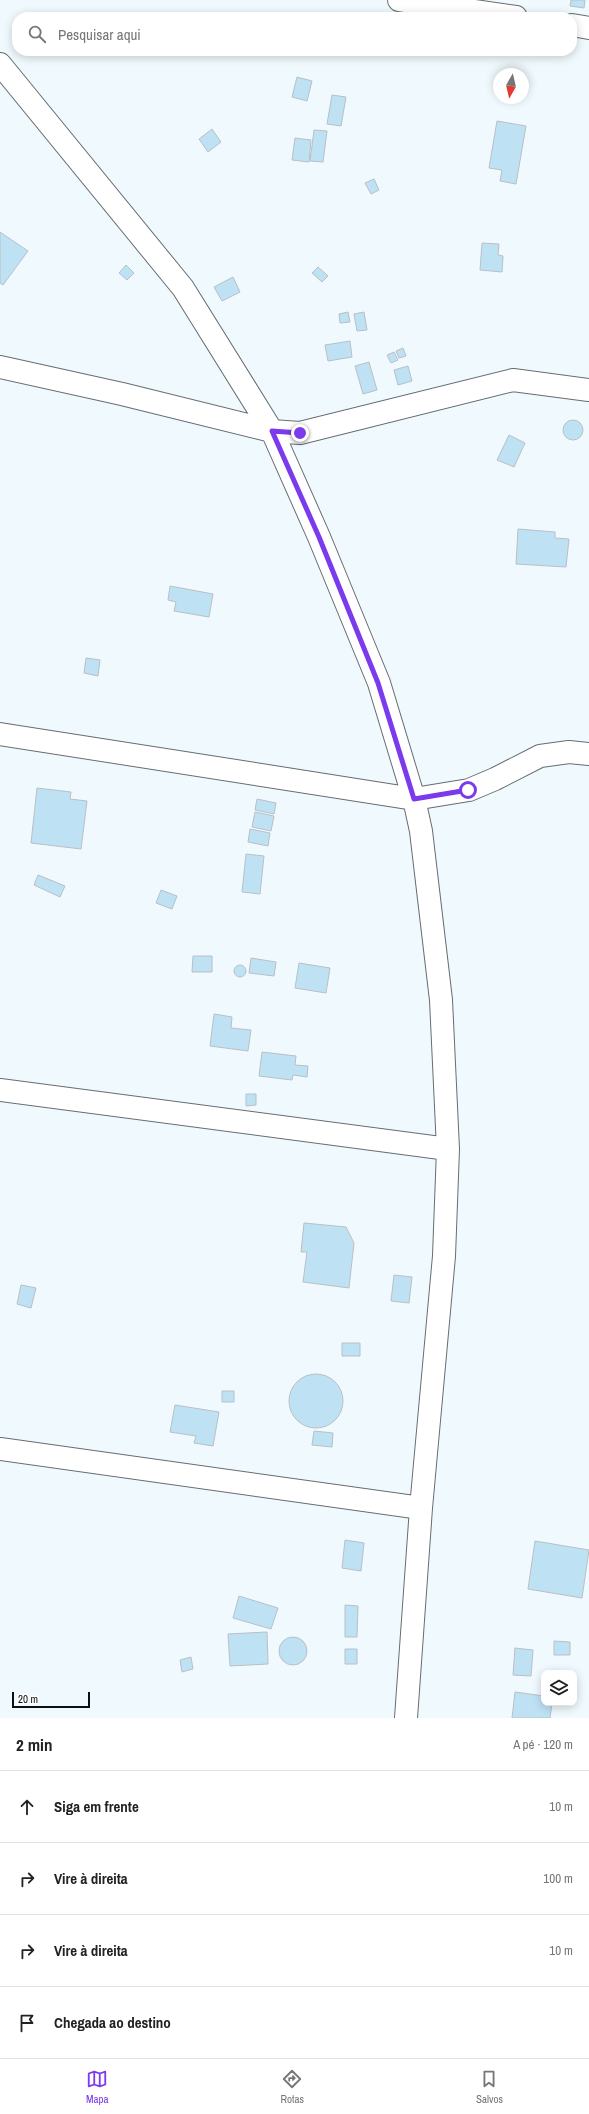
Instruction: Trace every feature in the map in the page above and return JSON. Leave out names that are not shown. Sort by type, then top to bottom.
[{"type":"street","points":[[399,0],[482,12]]},
{"type":"street","points":[[577,26],[589,28]]},
{"type":"street","points":[[0,64],[183,288],[272,431],[319,537],[378,683],[414,799],[421,831],[440,1000],[448,1149],[444,1256],[421,1508],[406,1718]]},
{"type":"street","points":[[0,367],[122,394],[272,431],[300,433],[513,380],[589,390]]},
{"type":"street","points":[[0,734],[414,799],[468,790],[495,779],[540,756],[569,752],[589,754]]},
{"type":"street","points":[[0,1090],[448,1149]]},
{"type":"street","points":[[0,1449],[421,1508]]},
{"type":"building","points":[[571,0],[585,0],[584,8],[570,6]]},
{"type":"building","points":[[297,77],[312,81],[307,101],[292,97]]},
{"type":"building","points":[[332,95],[346,97],[341,126],[327,124]]},
{"type":"building","points":[[497,121],[526,126],[516,184],[500,181],[502,170],[489,168]]},
{"type":"building","points":[[212,129],[221,142],[208,152],[199,139]]},
{"type":"building","points":[[314,130],[327,131],[323,162],[310,161]]},
{"type":"building","points":[[295,138],[311,140],[309,162],[292,160]]},
{"type":"building","points":[[374,179],[379,190],[371,194],[365,183]]},
{"type":"building","points":[[0,232],[28,251],[3,285],[0,283]]},
{"type":"building","points":[[482,243],[499,244],[498,255],[503,256],[502,272],[480,270]]},
{"type":"building","points":[[126,265],[134,273],[127,280],[119,273]]},
{"type":"building","points":[[318,267],[328,276],[322,282],[312,273]]},
{"type":"building","points":[[233,277],[240,292],[222,301],[214,287]]},
{"type":"building","points":[[348,312],[350,322],[340,323],[339,314]]},
{"type":"building","points":[[364,312],[367,330],[357,331],[354,314]]},
{"type":"building","points":[[350,341],[352,357],[328,361],[325,345]]},
{"type":"building","points":[[403,348],[406,356],[399,358],[396,351]]},
{"type":"building","points":[[394,352],[398,360],[391,363],[387,355]]},
{"type":"building","points":[[369,362],[377,390],[363,394],[355,366]]},
{"type":"building","points":[[408,366],[412,381],[398,385],[394,370]]},
{"type":"building","points":[[573,420],[580,423],[583,430],[580,437],[573,440],[566,437],[563,430],[566,423]]},
{"type":"building","points":[[509,435],[525,443],[514,467],[497,460]]},
{"type":"building","points":[[518,529],[555,532],[555,538],[569,539],[566,567],[516,564]]},
{"type":"building","points":[[170,586],[213,594],[209,617],[174,611],[176,602],[168,600]]},
{"type":"building","points":[[86,658],[100,660],[98,676],[84,673]]},
{"type":"building","points":[[37,788],[71,792],[70,799],[87,801],[81,849],[31,843]]},
{"type":"building","points":[[257,799],[276,803],[274,814],[255,810]]},
{"type":"building","points":[[255,812],[274,816],[271,831],[252,827]]},
{"type":"building","points":[[250,829],[270,833],[268,846],[248,842]]},
{"type":"building","points":[[246,854],[264,856],[260,894],[242,892]]},
{"type":"building","points":[[38,875],[65,886],[60,897],[34,885]]},
{"type":"building","points":[[161,890],[177,896],[172,909],[156,903]]},
{"type":"building","points":[[193,956],[212,956],[212,972],[192,972]]},
{"type":"building","points":[[251,958],[276,962],[274,976],[249,973]]},
{"type":"building","points":[[299,963],[330,968],[326,993],[295,988]]},
{"type":"building","points":[[238,965],[242,965],[246,971],[242,977],[238,977],[234,973],[234,969]]},
{"type":"building","points":[[214,1014],[232,1017],[231,1028],[251,1030],[248,1051],[210,1046]]},
{"type":"building","points":[[262,1052],[296,1056],[295,1065],[308,1066],[307,1077],[293,1075],[292,1080],[259,1076]]},
{"type":"building","points":[[246,1094],[256,1094],[256,1105],[246,1106]]},
{"type":"building","points":[[304,1223],[346,1227],[354,1243],[349,1288],[303,1282],[307,1252],[301,1252]]},
{"type":"building","points":[[394,1275],[412,1277],[409,1303],[391,1301]]},
{"type":"building","points":[[21,1285],[36,1288],[31,1308],[17,1304]]},
{"type":"building","points":[[342,1343],[360,1343],[360,1356],[342,1356]]},
{"type":"building","points":[[316,1374],[326,1376],[335,1382],[341,1391],[343,1401],[341,1411],[335,1420],[326,1426],[316,1428],[306,1426],[297,1420],[291,1411],[289,1401],[291,1391],[297,1382],[306,1376]]},
{"type":"building","points":[[222,1391],[234,1391],[234,1402],[222,1402]]},
{"type":"building","points":[[175,1405],[219,1412],[213,1446],[194,1443],[196,1436],[170,1432]]},
{"type":"building","points":[[314,1431],[333,1433],[332,1447],[312,1445]]},
{"type":"building","points":[[345,1540],[364,1543],[361,1571],[342,1568]]},
{"type":"building","points":[[535,1541],[589,1550],[582,1598],[528,1589]]},
{"type":"building","points":[[239,1596],[278,1608],[271,1629],[233,1618]]},
{"type":"building","points":[[345,1605],[358,1606],[357,1637],[345,1637]]},
{"type":"building","points":[[267,1632],[268,1664],[230,1666],[228,1634]]},
{"type":"building","points":[[293,1637],[299,1638],[303,1641],[306,1645],[306,1657],[303,1661],[299,1664],[293,1665],[287,1664],[283,1661],[280,1657],[279,1651],[280,1645],[283,1641],[287,1638]]},
{"type":"building","points":[[554,1641],[570,1642],[570,1655],[554,1655]]},
{"type":"building","points":[[515,1648],[533,1650],[531,1676],[513,1675]]},
{"type":"building","points":[[345,1649],[357,1649],[357,1664],[345,1664]]},
{"type":"building","points":[[191,1657],[193,1669],[182,1672],[180,1660]]},
{"type":"building","points":[[515,1692],[541,1696],[541,1706],[552,1706],[550,1718],[512,1718]]},
{"type":"route","points":[[300,433],[272,431],[319,537],[378,683],[414,799],[468,790]]}]
